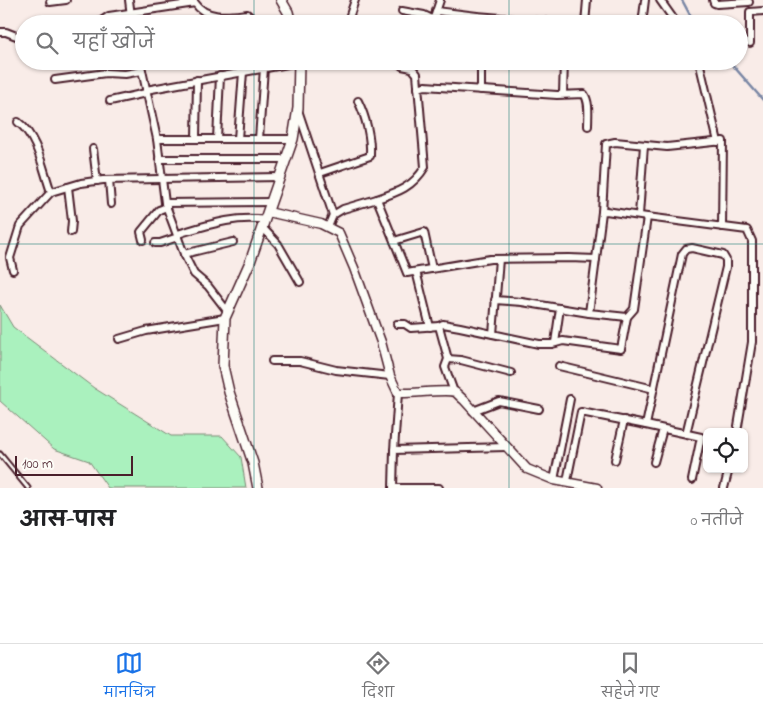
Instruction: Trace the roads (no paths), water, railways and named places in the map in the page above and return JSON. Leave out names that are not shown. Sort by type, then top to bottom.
[{"type":"main road","points":[[281,0],[289,15]]},
{"type":"main road","points":[[258,488],[253,463],[229,392],[223,366],[226,315],[250,262],[293,139],[298,108],[299,70]]},
{"type":"street","points":[[50,2],[66,0]]},
{"type":"street","points":[[129,0],[131,13]]},
{"type":"street","points":[[350,15],[355,0]]},
{"type":"street","points":[[435,15],[440,0]]},
{"type":"street","points":[[586,15],[587,0]]},
{"type":"street","points":[[643,15],[645,0]]},
{"type":"street","points":[[660,0],[671,15]]},
{"type":"street","points":[[713,0],[717,4],[749,1],[750,43]]},
{"type":"street","points":[[116,15],[196,1],[198,7],[213,15]]},
{"type":"street","points":[[402,11],[424,15]]},
{"type":"street","points":[[436,11],[469,15]]},
{"type":"street","points":[[750,12],[763,11]]},
{"type":"street","points":[[232,15],[248,15]]},
{"type":"street","points":[[0,32],[15,36]]},
{"type":"street","points":[[110,101],[197,80],[254,70]]},
{"type":"street","points":[[259,139],[264,70]]},
{"type":"street","points":[[328,227],[333,215],[343,209],[401,191],[419,177],[425,167],[417,74],[414,70]]},
{"type":"street","points":[[480,70],[481,90]]},
{"type":"street","points":[[563,94],[564,70]]},
{"type":"street","points":[[701,70],[718,142]]},
{"type":"street","points":[[55,80],[106,73],[125,74],[142,71],[157,139],[166,205],[184,254],[194,274],[208,286],[226,315],[146,331],[119,339]]},
{"type":"street","points":[[238,139],[243,72]]},
{"type":"street","points":[[216,139],[220,76]]},
{"type":"street","points":[[196,139],[197,80]]},
{"type":"street","points":[[418,88],[425,86],[584,94],[586,97],[588,126]]},
{"type":"street","points":[[320,173],[370,156],[371,143],[358,101]]},
{"type":"street","points":[[298,108],[333,215]]},
{"type":"street","points":[[18,122],[26,128],[37,151],[51,192]]},
{"type":"street","points":[[157,139],[293,139]]},
{"type":"street","points":[[589,313],[602,212],[606,144],[615,142],[667,147],[723,141],[722,227]]},
{"type":"street","points":[[639,215],[644,145]]},
{"type":"street","points":[[93,149],[97,181]]},
{"type":"street","points":[[159,159],[286,159]]},
{"type":"street","points":[[13,270],[10,258],[20,226],[51,192],[81,183],[109,180],[280,177]]},
{"type":"street","points":[[109,180],[111,204]]},
{"type":"street","points":[[68,187],[72,221],[71,232]]},
{"type":"street","points":[[377,200],[407,273],[499,259],[596,259]]},
{"type":"street","points":[[143,240],[140,232],[159,210],[166,205],[271,202]]},
{"type":"street","points":[[602,212],[639,215],[747,230],[752,241],[752,342],[738,428]]},
{"type":"street","points":[[397,324],[404,324],[411,328],[443,324],[460,326],[539,344],[563,341],[621,349],[627,317],[634,309],[647,217]]},
{"type":"street","points":[[155,243],[223,222],[251,218],[321,224],[339,233],[354,268],[381,342],[390,376],[398,393],[392,488],[439,488]]},
{"type":"street","points":[[265,220],[300,282]]},
{"type":"street","points":[[394,241],[424,232],[432,269]]},
{"type":"street","points":[[184,254],[233,242]]},
{"type":"street","points":[[646,425],[682,254],[686,249],[692,248],[723,255],[726,260],[726,266],[686,434]]},
{"type":"street","points":[[492,334],[499,259]]},
{"type":"street","points":[[415,272],[430,327]]},
{"type":"street","points":[[495,300],[627,317]]},
{"type":"street","points":[[555,343],[560,308]]},
{"type":"street","points":[[439,326],[448,359],[445,368],[454,392],[464,400],[528,470],[554,480],[597,488]]},
{"type":"street","points":[[448,359],[461,360],[511,372]]},
{"type":"street","points":[[272,361],[300,361],[336,370],[390,376]]},
{"type":"street","points":[[559,366],[654,389]]},
{"type":"street","points":[[398,393],[454,392]]},
{"type":"street","points":[[554,480],[570,399]]},
{"type":"street","points":[[473,411],[499,401],[539,409]]},
{"type":"street","points":[[566,481],[581,412],[701,437],[692,480]]},
{"type":"street","points":[[615,460],[624,420]]},
{"type":"street","points":[[654,462],[663,428]]},
{"type":"street","points":[[394,450],[506,447]]},
{"type":"street","points":[[558,459],[571,462]]},
{"type":"street","points":[[724,488],[728,473]]},
{"type":"lane","points":[[0,454],[28,488]]},
{"type":"waterway","points":[[682,0],[690,15]]},
{"type":"waterway","points":[[737,70],[763,100]]}]
